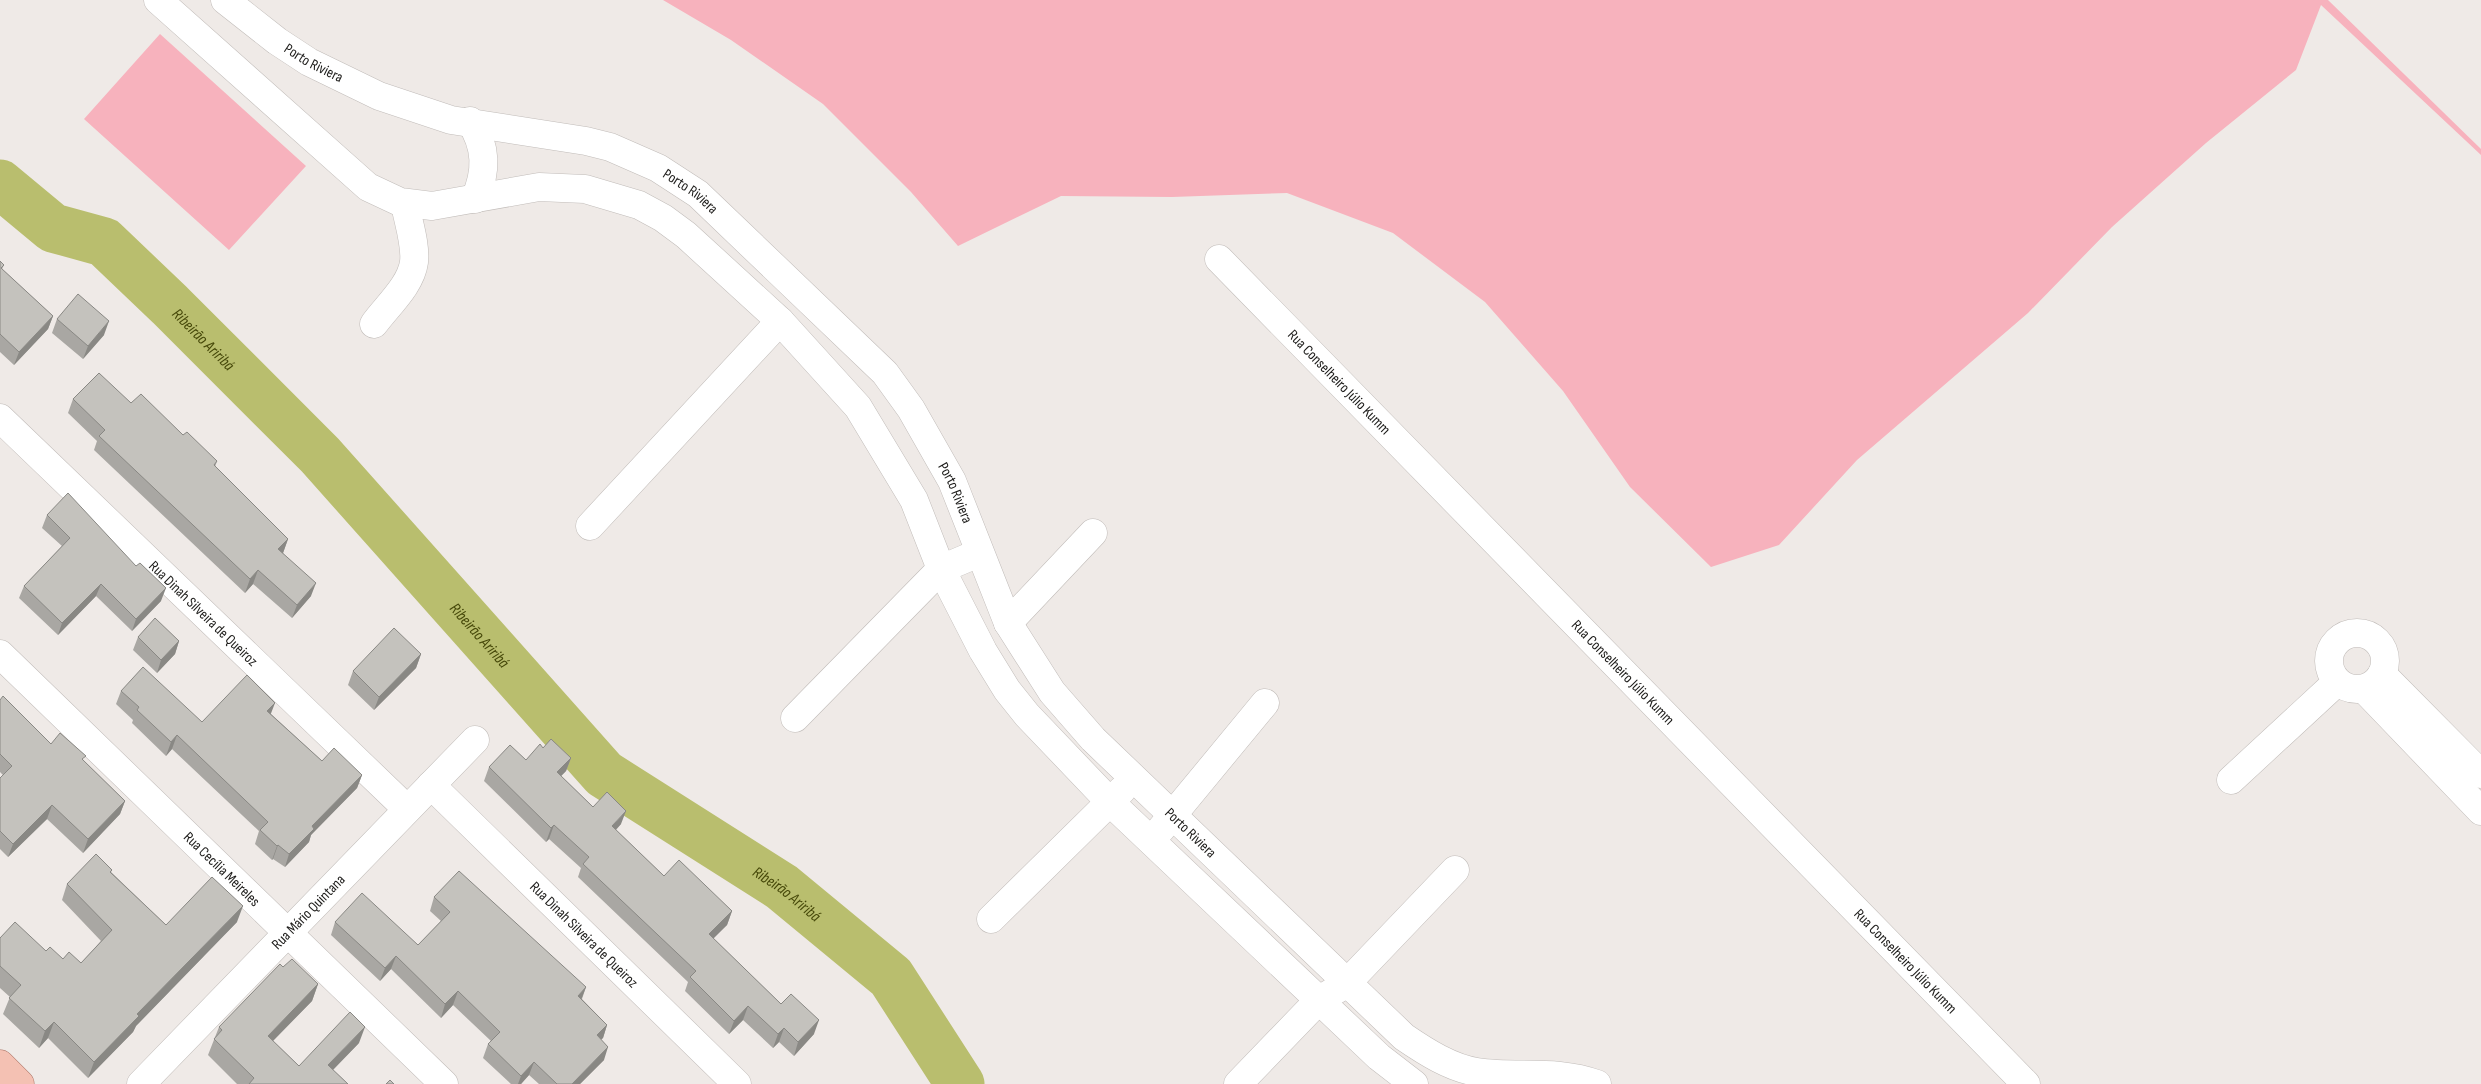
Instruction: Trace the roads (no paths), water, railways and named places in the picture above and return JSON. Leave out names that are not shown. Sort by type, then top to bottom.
[{"type":"main road","points":[[0,1064],[20,1084]]},
{"type":"street","name":"Porto Riviera","points":[[158,0],[368,186],[383,196],[405,204],[432,206],[516,190],[562,187],[612,195],[639,205],[663,218],[686,234],[780,321],[858,407],[914,500],[941,569],[983,651],[1007,690],[1048,740],[1110,803],[1379,1057],[1414,1084]]},
{"type":"street","name":"Porto Riviera","points":[[225,0],[277,42],[343,80],[414,109],[452,120],[586,141],[610,147],[658,168],[698,194],[885,374],[910,409],[938,456],[967,516],[979,553],[1008,623],[1052,692],[1093,739],[1346,984],[1404,1037],[1454,1065],[1476,1072],[1541,1080],[1597,1084]]},
{"type":"street","points":[[470,122],[478,134],[484,158],[483,177],[475,199]]},
{"type":"street","points":[[374,324],[404,286],[412,269],[413,248],[405,204]]},
{"type":"street","name":"Rua Conselheiro Júlio Kumm","points":[[1219,259],[2026,1084]]},
{"type":"street","points":[[590,526],[780,321]]},
{"type":"street","name":"Rua Dinah Silveira de Queiroz","points":[[0,418],[407,810]]},
{"type":"street","points":[[1008,623],[1093,533]]},
{"type":"street","points":[[795,718],[941,569],[979,553]]},
{"type":"street","points":[[2347,634],[2366,634],[2381,646],[2384,655],[2373,682],[2354,690],[2337,682],[2328,665],[2329,655],[2332,646],[2347,634]]},
{"type":"street","name":"Rua Cecília Meireles","points":[[0,654],[444,1084]]},
{"type":"street","points":[[2231,780],[2337,682]]},
{"type":"street","points":[[2373,682],[2437,747],[2481,811]]},
{"type":"street","points":[[1151,840],[1173,816],[1265,703]]},
{"type":"street","name":"Rua Mário Quintana","points":[[141,1084],[474,740]]},
{"type":"street","points":[[2437,747],[2481,774]]},
{"type":"street","points":[[991,919],[1134,778]]},
{"type":"street","name":"Rua Dinah Silveira de Queiroz","points":[[431,785],[737,1084]]},
{"type":"street","points":[[1238,1084],[1319,1000],[1346,984],[1455,870]]},
{"type":"waterway","name":"Ribeirão Ariribá","points":[[0,184],[53,228],[104,242],[170,305],[320,455],[604,774],[782,887],[891,977],[960,1084]]}]
